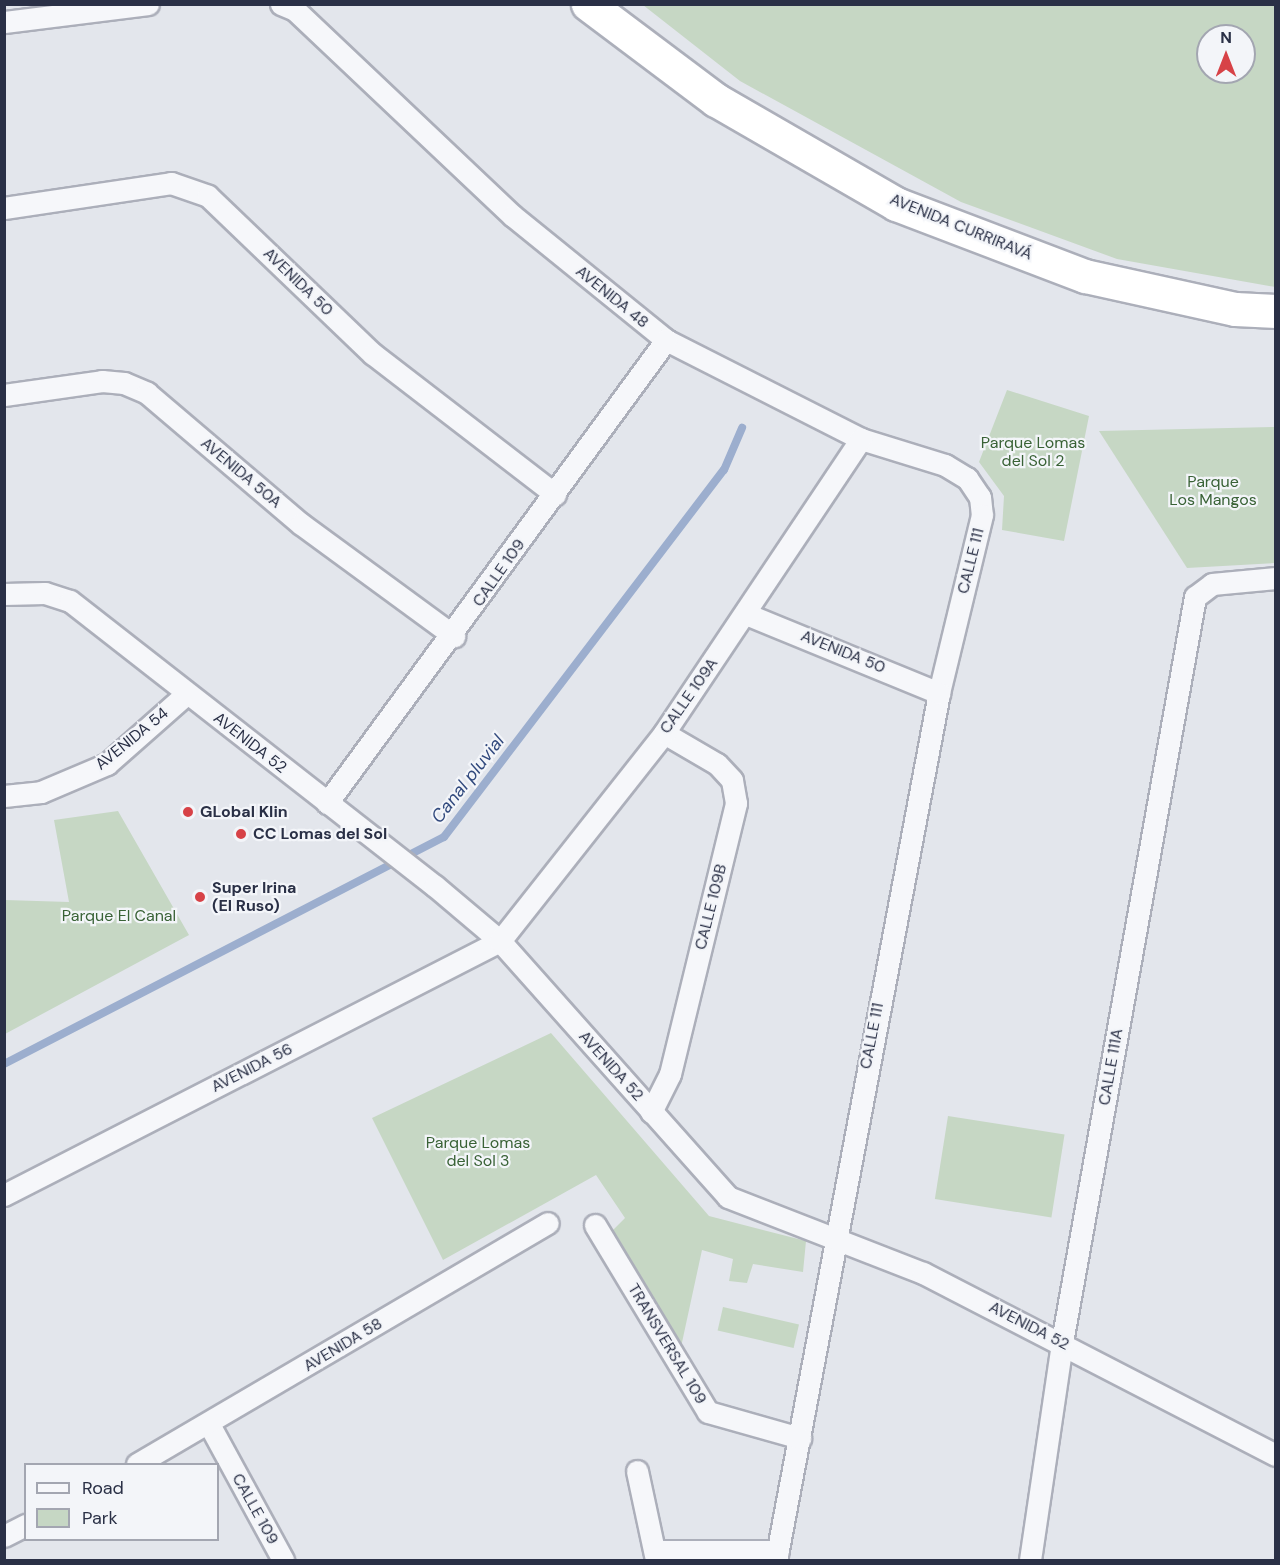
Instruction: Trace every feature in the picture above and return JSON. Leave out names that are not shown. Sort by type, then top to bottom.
[{"type":"highway","name":"AVENIDA CURRIRAVÁ","points":[[588,4],[716,100],[896,204],[1085,276],[1234,309],[1275,311]]},
{"type":"street","points":[[4,22],[148,4]]},
{"type":"street","name":"AVENIDA 48","points":[[282,4],[295,10],[513,216],[666,340],[861,439],[945,465],[967,478],[980,497],[982,515]]},
{"type":"street","name":"AVENIDA 50","points":[[4,208],[171,183],[199,191],[373,354],[555,494]]},
{"type":"street","name":"CALLE 109","points":[[327,803],[454,636],[666,340]]},
{"type":"street","name":"AVENIDA 50A","points":[[4,395],[102,381],[124,382],[147,393],[301,524],[454,636]]},
{"type":"street","name":"CALLE 109A","points":[[500,942],[664,733],[746,614],[861,439]]},
{"type":"street","name":"CALLE 111","points":[[777,1556],[800,1438],[832,1239],[939,693],[982,515]]},
{"type":"street","name":"CALLE 111A","points":[[1030,1560],[1062,1342],[1195,597],[1212,584],[1275,578]]},
{"type":"street","name":"AVENIDA 52","points":[[4,594],[45,594],[70,602],[435,886],[500,942],[728,1197],[923,1273],[1062,1342],[1275,1455]]},
{"type":"street","name":"AVENIDA 50","points":[[746,614],[939,693]]},
{"type":"street","name":"AVENIDA 54","points":[[4,796],[41,792],[107,764],[186,694]]},
{"type":"street","name":"CALLE 109B","points":[[651,1112],[670,1074],[736,802],[732,780],[717,764],[664,733]]},
{"type":"street","name":"AVENIDA 56","points":[[4,1195],[500,942]]},
{"type":"street","name":"AVENIDA 58","points":[[139,1463],[210,1426],[547,1223]]},
{"type":"street","name":"TRANSVERSAL 109","points":[[595,1225],[708,1412],[800,1438]]},
{"type":"street","name":"CALLE 109","points":[[210,1426],[283,1560]]},
{"type":"street","points":[[637,1472],[656,1556],[777,1556]]},
{"type":"street","points":[[4,1536],[24,1526]]},
{"type":"green space","points":[[643,5],[1275,5],[1275,287],[1117,259],[961,202],[740,81]]},
{"type":"green space","name":"Parque Lomas del Sol 2","points":[[1007,390],[1089,416],[1064,541],[1002,530],[1004,496],[979,462]]},
{"type":"green space","name":"Parque Los Mangos","points":[[1275,427],[1275,563],[1187,568],[1099,431]]},
{"type":"green space","name":"Parque El Canal","points":[[118,811],[189,935],[5,1034],[5,900],[69,902],[54,820]]},
{"type":"green space","name":"Parque Lomas del Sol 3","points":[[551,1033],[709,1216],[806,1241],[803,1272],[753,1264],[747,1283],[729,1281],[733,1259],[702,1250],[681,1347],[612,1231],[625,1218],[596,1175],[443,1260],[372,1118]]},
{"type":"green space","points":[[948,1116],[1065,1134],[1051,1217],[935,1199]]},
{"type":"green space","points":[[723,1307],[799,1325],[794,1348],[718,1330]]},
{"type":"waterway","name":"Canal pluvial","points":[[4,1064],[444,837],[724,470],[742,428]]},
{"type":"place","name":"GLobal Klin","points":[[188,812]]},
{"type":"place","name":"CC Lomas del Sol","points":[[241,834]]},
{"type":"place","name":"Super Irina (El Ruso)","points":[[200,897]]}]
